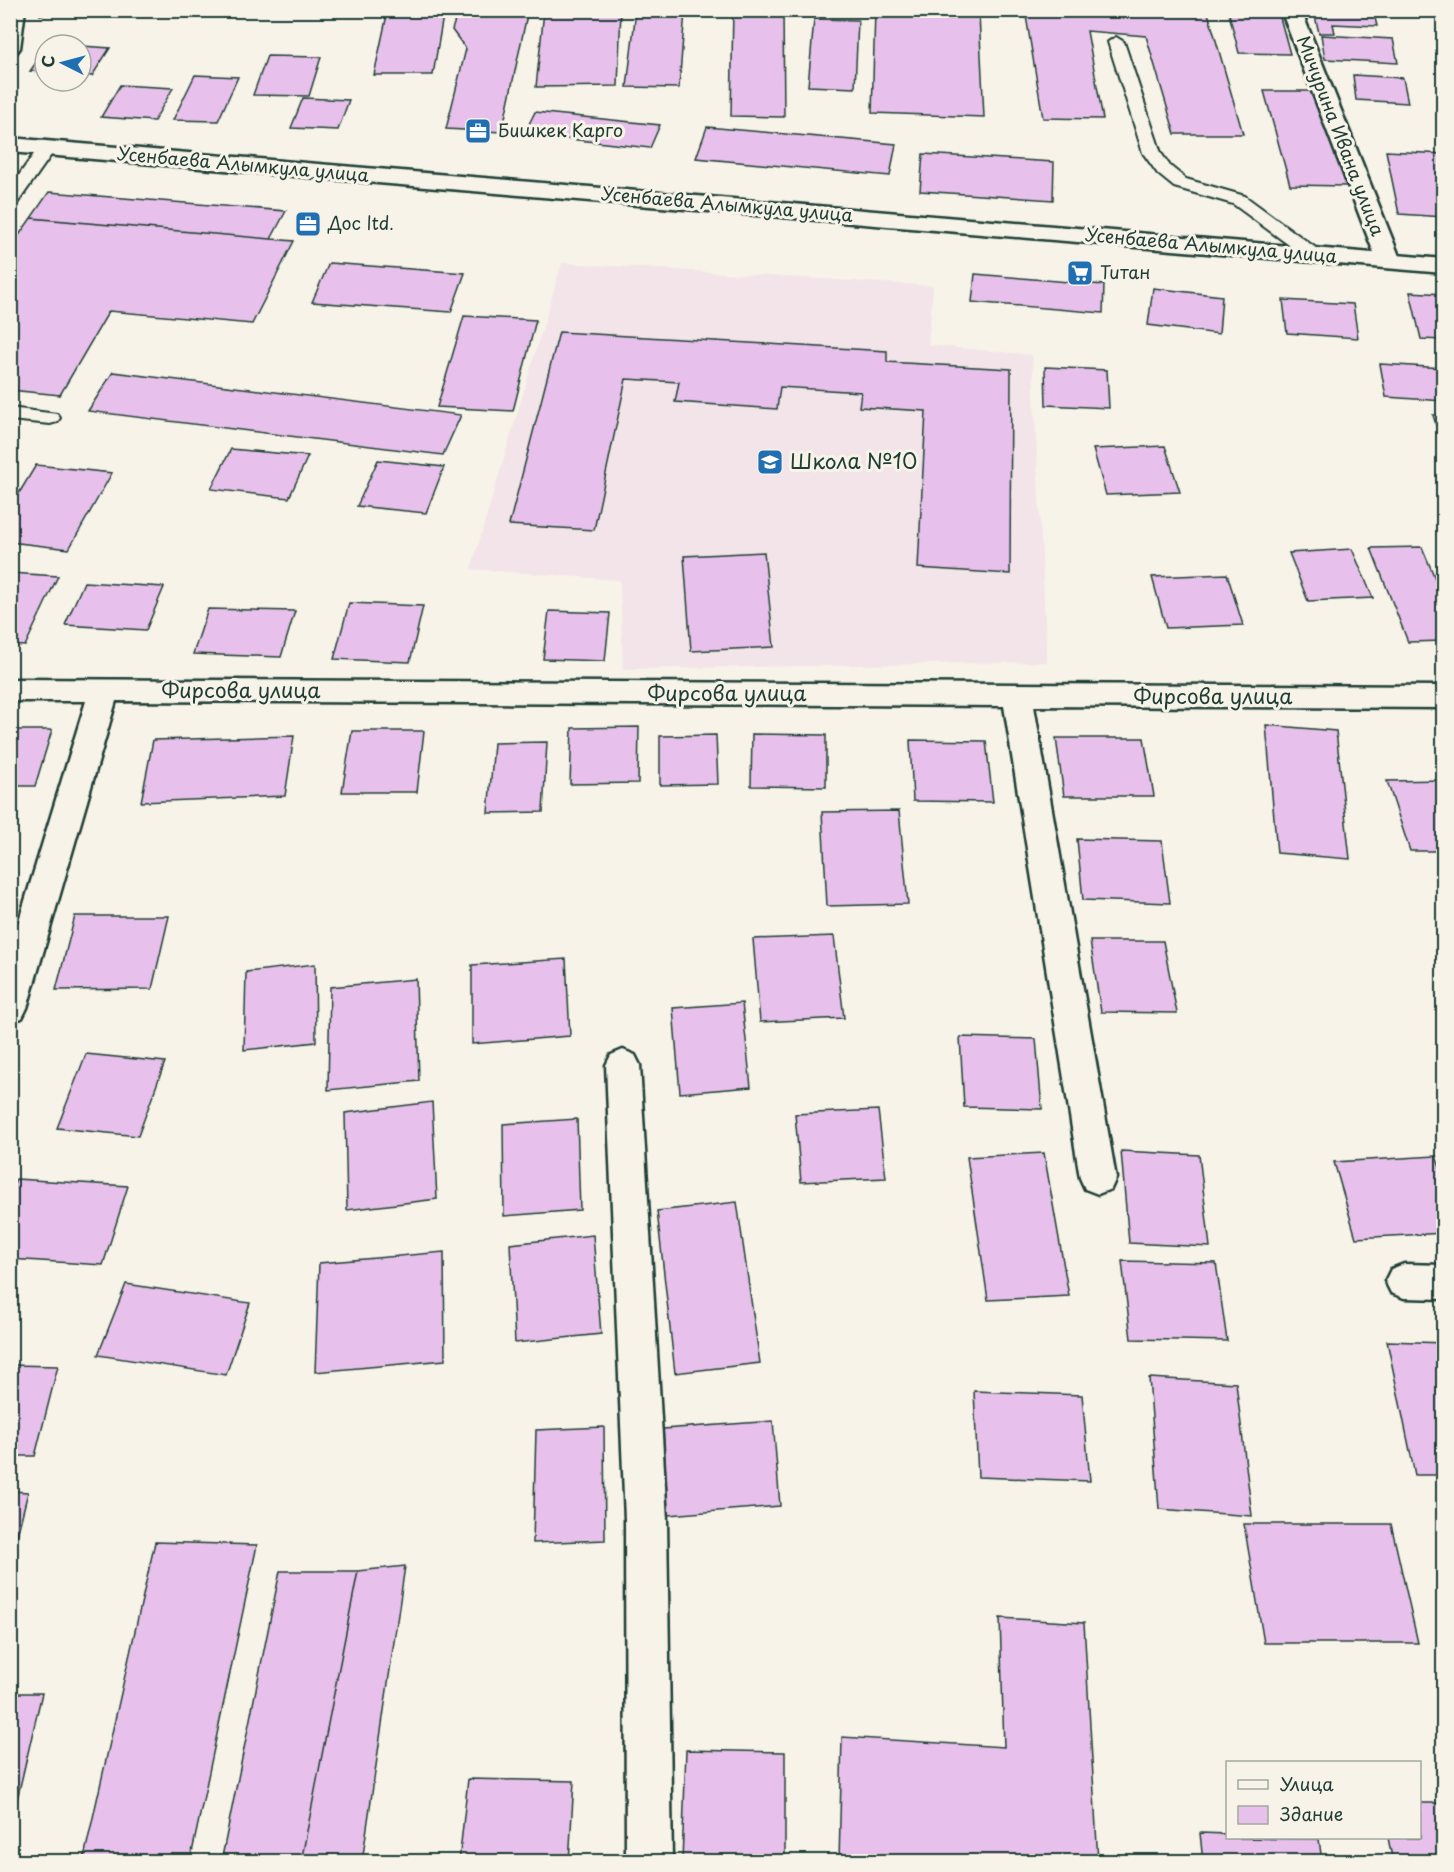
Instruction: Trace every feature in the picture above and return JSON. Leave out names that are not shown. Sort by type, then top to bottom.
[{"type":"street","points":[[10,48],[15,10]]},
{"type":"street","name":"Мичурина Ивана улица","points":[[1291,10],[1389,261]]},
{"type":"street","name":"Усенбаева Алымкула улица","points":[[10,145],[1443,266]]},
{"type":"street","name":"Фирсова улица","points":[[10,690],[1443,698]]},
{"type":"street","points":[[10,1008],[104,691]]},
{"type":"street","points":[[1017,696],[1098,1178]]},
{"type":"street","points":[[623,1065],[646,1520],[649,1862]]},
{"type":"street","points":[[1404,1281],[1443,1282]]},
{"type":"lane","points":[[1116,42],[1152,153],[1164,170],[1180,183],[1239,200],[1314,255]]},
{"type":"lane","points":[[10,201],[47,148]]},
{"type":"lane","points":[[10,414],[50,418]]},
{"type":"shaded area","name":"Школа №10","points":[[562,263],[933,286],[928,345],[1032,355],[1047,662],[623,669],[620,580],[471,569]]},
{"type":"building","points":[[41,10],[102,10],[40,15]]},
{"type":"building","points":[[388,10],[444,10],[433,75],[374,75]]},
{"type":"building","points":[[458,10],[528,10],[502,132],[446,129],[466,49],[452,30]]},
{"type":"building","points":[[621,10],[618,86],[536,87],[544,11]]},
{"type":"building","points":[[636,10],[685,11],[679,88],[627,87]]},
{"type":"building","points":[[733,10],[783,10],[784,117],[731,116]]},
{"type":"building","points":[[1025,10],[1170,10],[1208,13],[1243,134],[1175,134],[1146,36],[1087,31],[1103,119],[1043,118]]},
{"type":"building","points":[[1228,10],[1278,10],[1290,54],[1239,53]]},
{"type":"building","points":[[875,11],[979,14],[984,117],[872,113]]},
{"type":"building","points":[[1314,12],[1374,14],[1377,26],[1333,24],[1335,33],[1319,33]]},
{"type":"building","points":[[814,19],[858,20],[855,88],[808,86]]},
{"type":"building","points":[[1321,35],[1393,39],[1398,63],[1325,59]]},
{"type":"building","points":[[93,47],[110,48],[93,74]]},
{"type":"building","points":[[267,56],[321,57],[309,96],[253,95]]},
{"type":"building","points":[[195,75],[238,77],[218,121],[173,120]]},
{"type":"building","points":[[1353,75],[1403,78],[1408,103],[1356,100]]},
{"type":"building","points":[[120,85],[173,88],[154,121],[101,117]]},
{"type":"building","points":[[1264,91],[1316,91],[1346,186],[1290,185]]},
{"type":"building","points":[[303,98],[349,100],[338,130],[291,128]]},
{"type":"building","points":[[535,112],[660,125],[650,148],[524,134]]},
{"type":"building","points":[[707,127],[896,144],[890,176],[696,158]]},
{"type":"building","points":[[1386,151],[1444,154],[1444,217],[1399,214]]},
{"type":"building","points":[[923,154],[1054,162],[1053,200],[920,191]]},
{"type":"building","points":[[49,192],[286,211],[271,239],[31,218]]},
{"type":"building","points":[[31,218],[294,241],[252,324],[109,311],[60,395],[10,390],[10,248]]},
{"type":"building","points":[[329,263],[465,273],[451,312],[312,302]]},
{"type":"building","points":[[975,274],[1104,285],[1103,313],[972,302]]},
{"type":"building","points":[[1153,288],[1222,296],[1219,334],[1148,325]]},
{"type":"building","points":[[1410,292],[1444,294],[1444,340],[1421,339]]},
{"type":"building","points":[[1283,300],[1353,304],[1358,338],[1287,333]]},
{"type":"building","points":[[464,316],[536,320],[513,411],[437,407]]},
{"type":"building","points":[[559,332],[887,351],[887,362],[1011,369],[1010,574],[918,568],[926,411],[859,407],[861,392],[780,387],[777,409],[675,402],[679,382],[626,379],[594,530],[509,525]]},
{"type":"building","points":[[1380,364],[1444,368],[1444,401],[1386,397]]},
{"type":"building","points":[[1045,367],[1107,370],[1109,408],[1046,405]]},
{"type":"building","points":[[113,372],[461,415],[443,455],[88,411]]},
{"type":"building","points":[[1433,415],[1444,415],[1444,451]]},
{"type":"building","points":[[1165,446],[1180,492],[1106,495],[1093,449]]},
{"type":"building","points":[[231,449],[308,456],[289,498],[211,489]]},
{"type":"building","points":[[378,460],[444,467],[426,513],[357,506]]},
{"type":"building","points":[[36,465],[112,473],[69,549],[10,542],[10,508]]},
{"type":"building","points":[[1422,547],[1444,600],[1444,641],[1408,642],[1371,548]]},
{"type":"building","points":[[1352,549],[1373,598],[1308,601],[1289,553]]},
{"type":"building","points":[[764,552],[774,647],[691,651],[684,556]]},
{"type":"building","points":[[10,573],[58,576],[25,646],[10,645]]},
{"type":"building","points":[[1227,574],[1243,625],[1166,628],[1152,577]]},
{"type":"building","points":[[84,582],[164,587],[146,630],[65,625]]},
{"type":"building","points":[[349,603],[423,606],[410,662],[334,659]]},
{"type":"building","points":[[208,609],[295,611],[281,657],[193,654]]},
{"type":"building","points":[[549,611],[610,613],[605,661],[543,659]]},
{"type":"building","points":[[1266,725],[1336,731],[1350,859],[1277,853]]},
{"type":"building","points":[[639,727],[638,783],[570,784],[572,728]]},
{"type":"building","points":[[10,730],[52,730],[35,786],[10,786]]},
{"type":"building","points":[[352,731],[424,731],[417,792],[342,792]]},
{"type":"building","points":[[752,734],[826,735],[826,787],[751,786]]},
{"type":"building","points":[[716,735],[718,784],[660,785],[660,736]]},
{"type":"building","points":[[294,736],[285,796],[141,802],[153,740]]},
{"type":"building","points":[[1056,738],[1144,738],[1154,796],[1064,796]]},
{"type":"building","points":[[910,740],[986,741],[993,802],[913,801]]},
{"type":"building","points":[[547,742],[543,812],[488,813],[494,743]]},
{"type":"building","points":[[1444,780],[1444,851],[1410,851],[1387,781]]},
{"type":"building","points":[[899,811],[908,904],[827,906],[822,812]]},
{"type":"building","points":[[1077,839],[1162,841],[1170,903],[1083,900]]},
{"type":"building","points":[[75,916],[169,916],[152,989],[56,990]]},
{"type":"building","points":[[834,936],[844,1018],[760,1022],[753,939]]},
{"type":"building","points":[[1090,941],[1163,941],[1177,1013],[1101,1012]]},
{"type":"building","points":[[566,959],[570,1036],[472,1044],[472,965]]},
{"type":"building","points":[[315,964],[316,1042],[244,1050],[246,972]]},
{"type":"building","points":[[416,979],[419,1081],[328,1090],[330,987]]},
{"type":"building","points":[[742,1003],[751,1087],[680,1093],[673,1008]]},
{"type":"building","points":[[960,1037],[1036,1039],[1042,1109],[964,1107]]},
{"type":"building","points":[[86,1054],[165,1062],[138,1136],[57,1128]]},
{"type":"building","points":[[432,1102],[437,1199],[347,1210],[345,1113]]},
{"type":"building","points":[[878,1110],[886,1178],[801,1182],[795,1114]]},
{"type":"building","points":[[577,1119],[580,1210],[504,1216],[503,1124]]},
{"type":"building","points":[[1121,1151],[1199,1155],[1210,1247],[1129,1243]]},
{"type":"building","points":[[1044,1153],[1069,1296],[988,1300],[967,1157]]},
{"type":"building","points":[[1436,1156],[1444,1179],[1444,1233],[1356,1238],[1334,1162]]},
{"type":"building","points":[[16,1179],[128,1186],[103,1265],[10,1259],[10,1194]]},
{"type":"building","points":[[737,1202],[760,1363],[675,1373],[657,1211]]},
{"type":"building","points":[[593,1235],[601,1334],[515,1343],[510,1244]]},
{"type":"building","points":[[444,1252],[445,1360],[315,1372],[319,1263]]},
{"type":"building","points":[[1122,1261],[1216,1263],[1227,1341],[1131,1339]]},
{"type":"building","points":[[126,1284],[250,1303],[226,1375],[98,1355]]},
{"type":"building","points":[[1387,1341],[1444,1343],[1444,1475],[1415,1475]]},
{"type":"building","points":[[10,1365],[58,1366],[35,1456],[10,1456]]},
{"type":"building","points":[[1149,1378],[1236,1383],[1252,1516],[1159,1509]]},
{"type":"building","points":[[974,1391],[1082,1395],[1090,1481],[978,1477]]},
{"type":"building","points":[[773,1421],[780,1506],[668,1515],[663,1429]]},
{"type":"building","points":[[604,1427],[605,1540],[533,1543],[536,1430]]},
{"type":"building","points":[[10,1491],[28,1492],[17,1536],[10,1535]]},
{"type":"building","points":[[1244,1524],[1391,1524],[1418,1643],[1264,1643]]},
{"type":"building","points":[[155,1542],[257,1545],[190,1862],[83,1862]]},
{"type":"building","points":[[405,1566],[362,1862],[301,1862],[358,1571]]},
{"type":"building","points":[[280,1571],[358,1571],[301,1862],[221,1862]]},
{"type":"building","points":[[1000,1618],[1084,1623],[1098,1862],[839,1862],[842,1737],[1004,1747]]},
{"type":"building","points":[[10,1693],[42,1693],[12,1821],[10,1821]]},
{"type":"building","points":[[686,1750],[785,1752],[785,1862],[682,1862]]},
{"type":"building","points":[[468,1779],[574,1781],[569,1862],[459,1862]]},
{"type":"building","points":[[1421,1803],[1444,1803],[1444,1862],[1393,1862],[1388,1839],[1421,1839]]},
{"type":"building","points":[[1200,1833],[1226,1834],[1226,1839],[1319,1839],[1322,1862],[1203,1862]]},
{"type":"place","name":"Бишкек Карго","points":[[478,131]]},
{"type":"place","name":"Дос ltd.","points":[[308,224]]},
{"type":"place","name":"Титан","points":[[1080,273]]},
{"type":"place","name":"Школа №10","points":[[770,462]]}]
